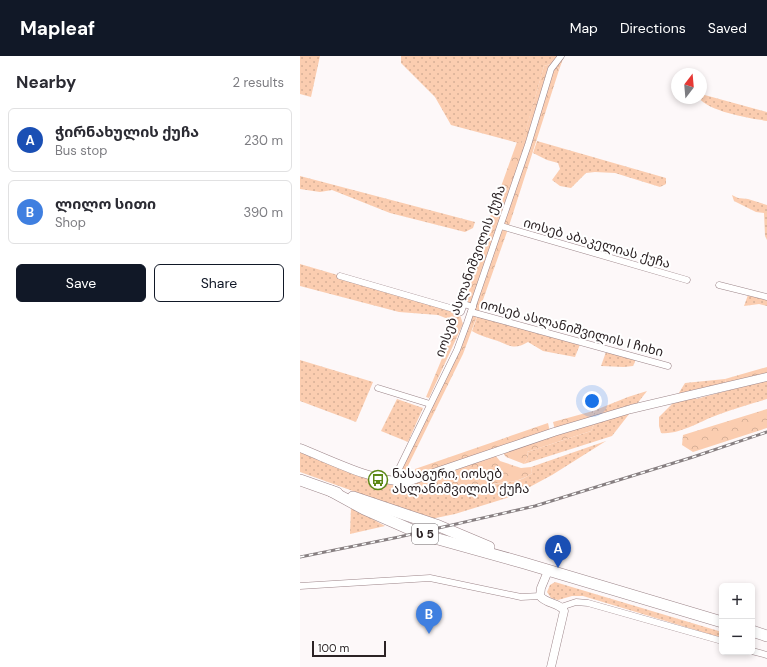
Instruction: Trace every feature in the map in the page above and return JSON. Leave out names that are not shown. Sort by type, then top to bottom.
[{"type":"highway","name":"ს 5","points":[[300,480],[392,509],[439,526],[524,563],[719,621]]},
{"type":"highway","points":[[755,632],[767,636]]},
{"type":"street","name":"იოსებ ასლანიშვილის ქუჩა","points":[[393,481],[457,350],[528,146],[551,69],[559,59]]},
{"type":"street","name":"იოსებ აბაკელიას ქუჩა","points":[[500,226],[687,280]]},
{"type":"street","points":[[340,276],[457,310],[461,312],[468,321]]},
{"type":"street","points":[[719,285],[767,297]]},
{"type":"street","points":[[461,312],[464,304],[472,310]]},
{"type":"street","name":"იოსებ ასლანიშვილის I ჩიხი","points":[[472,310],[668,366]]},
{"type":"street","points":[[300,448],[356,470],[393,481],[407,482],[554,432],[631,409],[767,377]]},
{"type":"street","points":[[378,388],[430,404]]},
{"type":"street","points":[[548,571],[541,588],[540,596],[543,600],[561,607],[564,611],[551,667]]},
{"type":"street","points":[[300,586],[430,578],[521,597],[540,596]]},
{"type":"street","points":[[561,607],[576,602],[588,603],[719,640]]},
{"type":"street","points":[[755,651],[767,655]]},
{"type":"green space","points":[[300,56],[320,56],[311,97],[300,94]]},
{"type":"green space","points":[[401,56],[564,56],[559,70],[557,62],[544,66],[522,144],[451,125],[435,97],[401,63]]},
{"type":"green space","points":[[557,62],[559,70],[508,229],[478,314],[471,312],[473,307],[464,304],[474,272],[471,270],[517,142],[522,143],[544,66]]},
{"type":"green space","points":[[707,96],[767,112],[767,121],[730,114],[706,104]]},
{"type":"green space","points":[[537,141],[666,178],[666,184],[660,187],[615,173],[595,172],[586,173],[571,188],[560,186],[552,180],[560,169],[558,163],[547,160],[533,153]]},
{"type":"green space","points":[[300,176],[475,222],[473,228],[465,232],[390,213],[332,190],[320,192],[300,189]]},
{"type":"green space","points":[[732,195],[738,198],[748,199],[767,205],[767,240],[765,236],[764,213],[756,212],[734,201]]},
{"type":"green space","points":[[300,264],[457,310],[461,312],[458,323],[438,315],[399,312],[300,286]]},
{"type":"green space","points":[[748,295],[767,299],[767,306],[759,304],[744,306]]},
{"type":"green space","points":[[478,314],[581,342],[575,357],[543,351],[528,342],[516,347],[509,346],[481,336],[472,331]]},
{"type":"green space","points":[[460,315],[463,324],[429,398],[426,397]]},
{"type":"green space","points":[[473,315],[477,316],[463,354],[401,480],[397,478]]},
{"type":"green space","points":[[607,349],[635,357],[633,366],[601,366]]},
{"type":"green space","points":[[300,360],[373,382],[356,422],[300,401]]},
{"type":"green space","points":[[767,367],[767,373],[726,385],[725,379]]},
{"type":"green space","points":[[725,379],[726,385],[693,392],[696,399],[767,380],[767,399],[726,412],[676,432],[661,433],[659,417],[672,404],[685,383]]},
{"type":"green space","points":[[647,391],[612,436],[524,464],[528,457],[527,452],[591,431],[596,420],[593,411]]},
{"type":"green space","points":[[397,399],[423,408],[408,442],[381,431]]},
{"type":"green space","points":[[767,409],[767,428],[693,452],[682,445],[683,435]]},
{"type":"green space","points":[[593,411],[595,416],[555,430],[553,422]]},
{"type":"green space","points":[[595,422],[591,431],[527,452],[528,457],[524,464],[506,457],[503,453]]},
{"type":"green space","points":[[548,423],[550,432],[416,476],[415,469]]},
{"type":"green space","points":[[606,441],[552,475],[513,496],[455,514],[431,519],[300,472],[300,451],[391,485],[410,484],[470,491],[485,485],[525,478],[532,473],[531,467]]},
{"type":"green space","points":[[495,455],[500,461],[521,468],[531,467],[532,473],[527,477],[515,481],[482,485],[465,493],[453,495],[428,493],[410,484]]},
{"type":"green space","points":[[351,507],[385,526],[350,534]]},
{"type":"green space","points":[[555,582],[719,631],[719,637],[583,596],[572,596],[558,600],[551,598],[547,592],[550,585]]},
{"type":"railway","points":[[300,557],[399,537],[535,506],[693,457],[767,432]]},
{"type":"place","name":"ნასაგური, იოსებ ასლანიშვილის ქუჩა","points":[[378,480]]},
{"type":"place","name":"ჭირნახულის ქუჩა","points":[[558,568]]},
{"type":"place","name":"ლილო სითი","points":[[429,634]]}]
